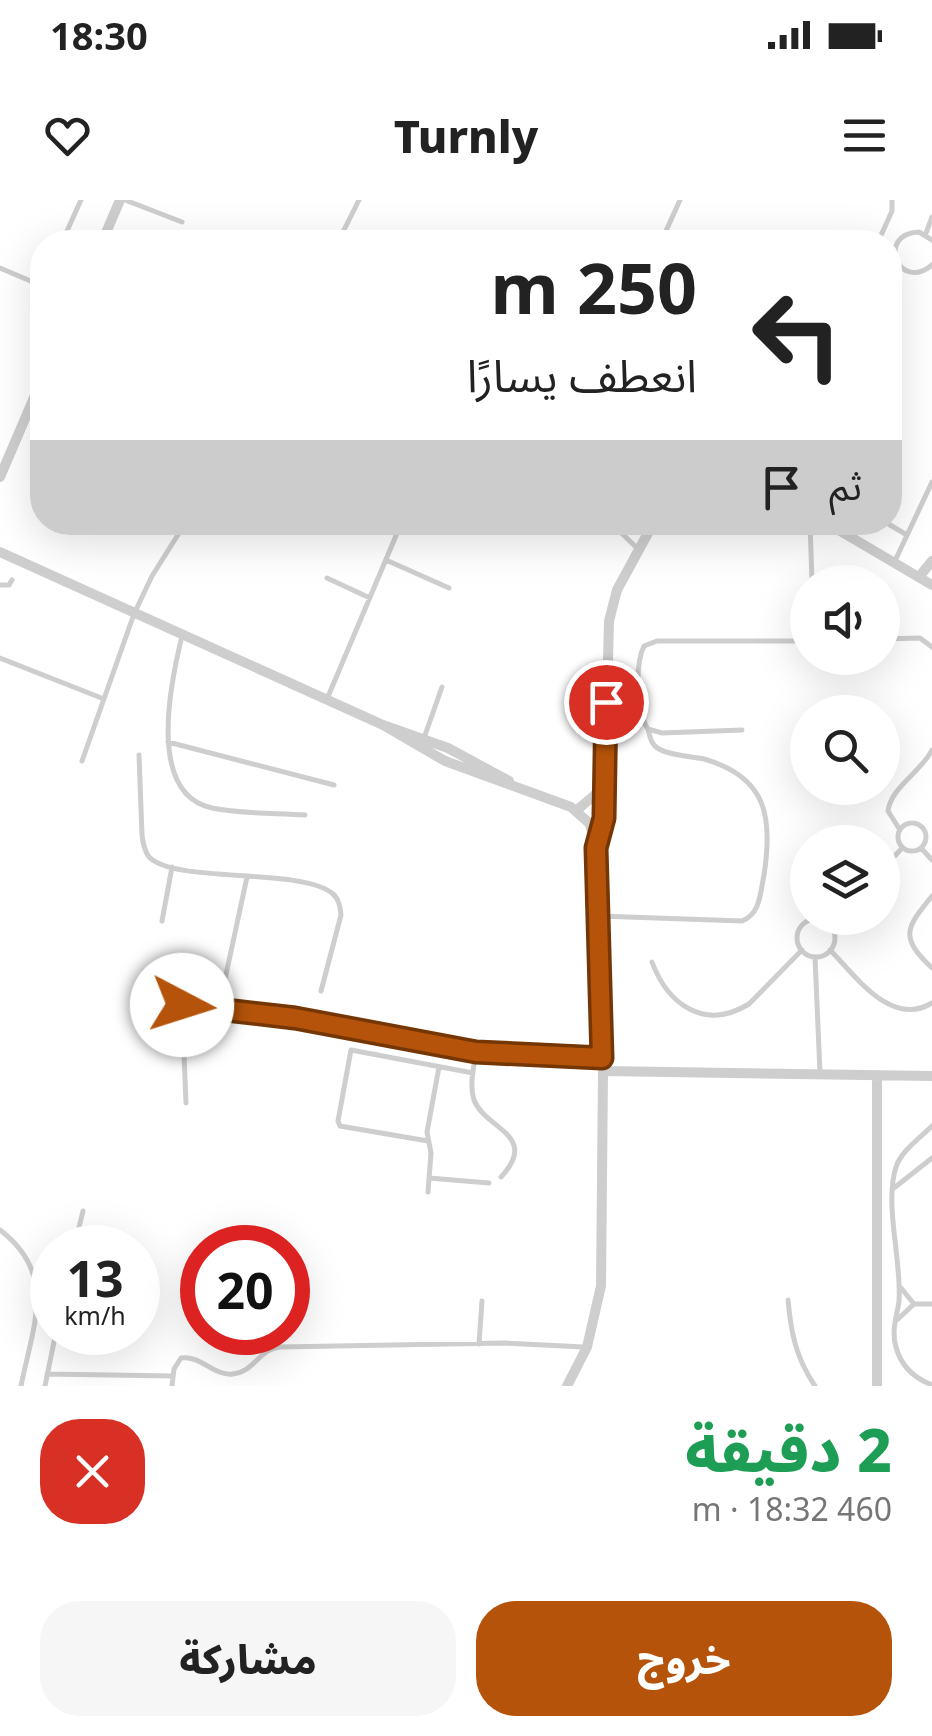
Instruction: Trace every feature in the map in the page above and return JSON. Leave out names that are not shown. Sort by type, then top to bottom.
[{"type":"street","points":[[108,230],[122,200]]},
{"type":"street","points":[[0,477],[30,407]]},
{"type":"street","points":[[596,848],[604,818],[609,621],[617,590],[646,535]]},
{"type":"street","points":[[848,535],[932,586]]},
{"type":"street","points":[[0,552],[383,725],[445,761],[578,810],[593,831],[603,1071],[601,1286],[587,1347],[567,1386]]},
{"type":"street","points":[[919,577],[932,562]]},
{"type":"street","points":[[383,725],[424,738],[519,787]]},
{"type":"street","points":[[578,810],[603,787]]},
{"type":"street","points":[[603,1071],[932,1076]]},
{"type":"street","points":[[877,1076],[877,1386]]},
{"type":"lane","points":[[67,230],[81,200]]},
{"type":"lane","points":[[122,200],[182,222]]},
{"type":"lane","points":[[344,230],[359,200]]},
{"type":"lane","points":[[666,230],[680,200]]},
{"type":"lane","points":[[882,230],[892,200]]},
{"type":"lane","points":[[925,234],[932,218]]},
{"type":"lane","points":[[902,239],[913,232],[932,240]]},
{"type":"lane","points":[[902,265],[906,271],[918,273],[932,265]]},
{"type":"lane","points":[[0,268],[30,281]]},
{"type":"lane","points":[[894,563],[932,482]]},
{"type":"lane","points":[[902,532],[907,535]]},
{"type":"lane","points":[[82,761],[134,614],[178,535]]},
{"type":"lane","points":[[327,700],[396,535]]},
{"type":"lane","points":[[623,535],[638,549]]},
{"type":"lane","points":[[810,535],[811,565]]},
{"type":"lane","points":[[386,560],[449,588]]},
{"type":"lane","points":[[327,578],[370,598]]},
{"type":"lane","points":[[0,585],[9,586],[12,580]]},
{"type":"lane","points":[[182,636],[170,696],[168,742],[178,783],[192,799],[210,808],[305,815]]},
{"type":"lane","points":[[900,639],[920,638],[932,647]]},
{"type":"lane","points":[[598,916],[742,921],[750,917],[759,902],[768,824],[750,782],[737,771],[662,750],[652,742],[642,716],[641,652],[650,642],[790,640]]},
{"type":"lane","points":[[0,658],[104,699]]},
{"type":"lane","points":[[424,738],[442,688]]},
{"type":"lane","points":[[648,729],[662,733],[742,730]]},
{"type":"lane","points":[[168,742],[334,785]]},
{"type":"lane","points":[[897,825],[888,811],[890,800],[925,764],[932,750]]},
{"type":"lane","points":[[140,755],[143,847],[160,864],[312,885],[334,894],[340,903],[340,915],[321,992]]},
{"type":"lane","points":[[900,830],[908,823],[920,824],[926,833],[921,848]]},
{"type":"lane","points":[[900,844],[908,851],[921,848]]},
{"type":"lane","points":[[921,848],[932,860]]},
{"type":"lane","points":[[162,921],[172,867]]},
{"type":"lane","points":[[219,1007],[247,876]]},
{"type":"lane","points":[[932,896],[911,924],[909,938],[932,968]]},
{"type":"lane","points":[[798,935],[802,950]]},
{"type":"lane","points":[[802,950],[815,956],[830,950],[835,943],[834,935]]},
{"type":"lane","points":[[652,962],[658,978],[680,1006],[712,1015],[740,1010],[749,1004],[802,950]]},
{"type":"lane","points":[[830,950],[884,1004],[921,1009],[932,1003]]},
{"type":"lane","points":[[815,956],[820,1075]]},
{"type":"lane","points":[[136,1004],[219,1007],[476,1052],[602,1058]]},
{"type":"lane","points":[[182,1005],[186,1103]]},
{"type":"lane","points":[[428,1141],[343,1127],[338,1121],[354,1048],[473,1073]]},
{"type":"lane","points":[[476,1052],[472,1094],[476,1104],[508,1132],[512,1141],[512,1160],[500,1177]]},
{"type":"lane","points":[[428,1192],[428,1141],[439,1066]]},
{"type":"lane","points":[[932,1126],[898,1162],[894,1188],[899,1284],[896,1348],[919,1380],[932,1385]]},
{"type":"lane","points":[[894,1188],[932,1158]]},
{"type":"lane","points":[[429,1178],[489,1183]]},
{"type":"lane","points":[[79,1225],[82,1212]]},
{"type":"lane","points":[[0,1230],[22,1248],[30,1263]]},
{"type":"lane","points":[[899,1284],[914,1304]]},
{"type":"lane","points":[[788,1300],[790,1334],[802,1366],[815,1386]]},
{"type":"lane","points":[[479,1344],[482,1301]]},
{"type":"lane","points":[[895,1322],[914,1304],[932,1304]]},
{"type":"lane","points":[[21,1386],[30,1337]]},
{"type":"lane","points":[[172,1386],[176,1362],[186,1356],[232,1374],[246,1370],[272,1348],[479,1344],[587,1347]]},
{"type":"lane","points":[[45,1386],[51,1355]]},
{"type":"lane","points":[[47,1374],[173,1376]]},
{"type":"route","points":[[182,1005],[295,1018],[476,1052],[602,1058],[596,848],[604,818],[606,702]]}]
